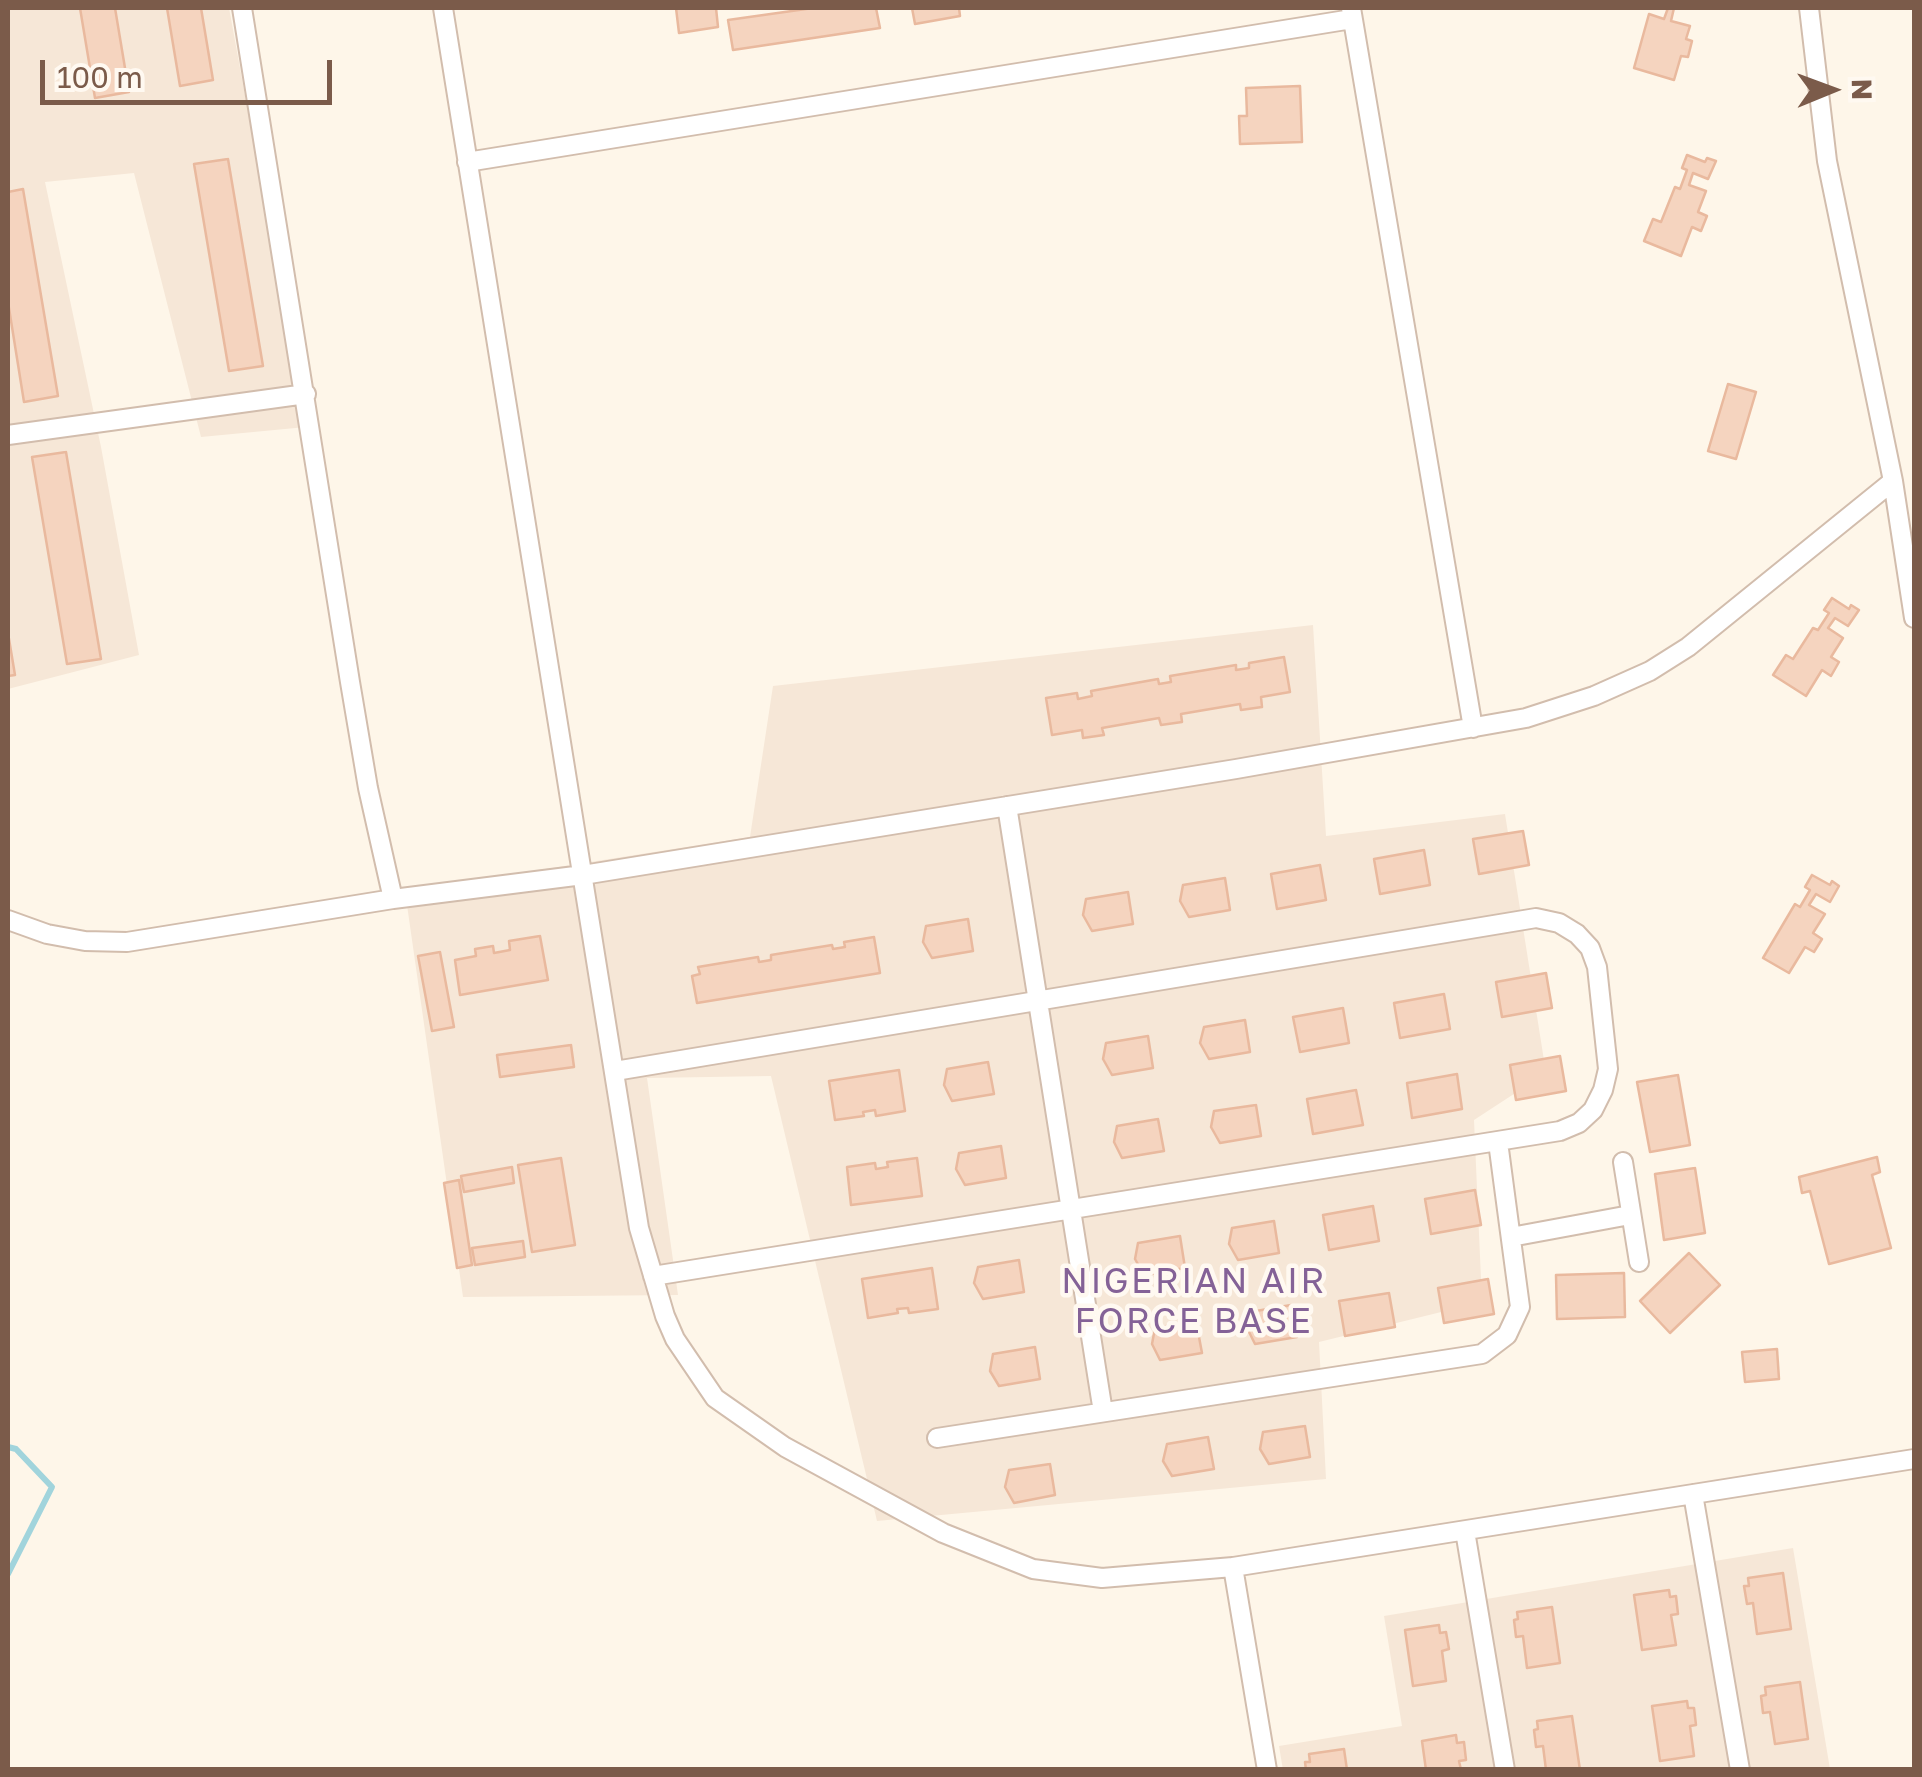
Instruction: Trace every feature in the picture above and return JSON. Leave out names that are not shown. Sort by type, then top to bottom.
[{"type":"street","points":[[242,8],[368,788],[394,899]]},
{"type":"street","points":[[443,8],[639,1228],[676,1339],[715,1398],[785,1447],[943,1533],[1033,1570],[1102,1578],[1233,1567],[1914,1459]]},
{"type":"street","points":[[1813,12],[1827,161],[1893,481],[1914,618]]},
{"type":"street","points":[[467,162],[1351,14],[1472,728]]},
{"type":"street","points":[[8,435],[306,394]]},
{"type":"street","points":[[8,920],[47,934],[85,941],[128,942],[394,899],[584,875],[1526,718],[1594,696],[1650,671],[1688,647],[1893,481]]},
{"type":"street","points":[[1007,806],[1103,1412]]},
{"type":"street","points":[[615,1071],[1536,918],[1559,923],[1577,934],[1590,948],[1597,966],[1608,1069],[1604,1090],[1593,1110],[1560,1131],[653,1276]]},
{"type":"street","points":[[937,1438],[1482,1354],[1506,1335],[1520,1307],[1498,1142]]},
{"type":"street","points":[[1624,1162],[1638,1262]]},
{"type":"street","points":[[1511,1237],[1630,1215]]},
{"type":"street","points":[[1693,1494],[1740,1770]]},
{"type":"street","points":[[1464,1530],[1505,1770]]},
{"type":"street","points":[[1233,1567],[1266,1770]]},
{"type":"shaded area","points":[[8,8],[229,8],[306,427],[201,437],[134,173],[45,182],[101,447],[139,655],[8,689]]},
{"type":"shaded area","points":[[1313,625],[1326,836],[1505,814],[1546,1073],[1474,1120],[1482,1302],[1319,1342],[1326,1479],[877,1521],[771,1076],[647,1078],[678,1295],[463,1297],[405,891],[750,837],[773,686]]},
{"type":"shaded area","points":[[1793,1548],[1830,1769],[1283,1770],[1279,1746],[1402,1726],[1384,1616]]},
{"type":"building","points":[[80,8],[115,8],[129,92],[95,98]]},
{"type":"building","points":[[167,8],[201,8],[213,80],[180,86]]},
{"type":"building","points":[[676,8],[716,8],[718,27],[679,33]]},
{"type":"building","points":[[813,8],[876,8],[880,28],[733,50],[728,20]]},
{"type":"building","points":[[912,8],[959,8],[960,16],[915,24]]},
{"type":"building","points":[[1668,8],[1674,8],[1671,21],[1690,26],[1686,39],[1692,41],[1688,57],[1681,56],[1674,80],[1634,68],[1649,14],[1664,19]]},
{"type":"building","points":[[1300,86],[1302,142],[1240,144],[1239,116],[1247,116],[1246,88]]},
{"type":"building","points":[[1687,155],[1705,162],[1707,158],[1716,161],[1708,179],[1693,173],[1689,185],[1706,191],[1698,212],[1707,216],[1701,231],[1692,227],[1681,256],[1644,241],[1653,219],[1661,222],[1675,187],[1680,189],[1687,170],[1682,168]]},
{"type":"building","points":[[228,159],[263,366],[229,371],[194,164]]},
{"type":"building","points":[[23,189],[58,396],[24,402],[8,302],[8,192]]},
{"type":"building","points":[[1728,384],[1756,392],[1736,459],[1708,451]]},
{"type":"building","points":[[66,452],[101,659],[67,664],[32,457]]},
{"type":"building","points":[[1832,598],[1849,609],[1851,605],[1859,610],[1848,626],[1835,618],[1828,628],[1843,638],[1831,657],[1839,662],[1831,676],[1822,670],[1806,696],[1773,675],[1786,655],[1793,659],[1813,628],[1818,630],[1829,613],[1824,610]]},
{"type":"building","points":[[8,633],[15,675],[8,676]]},
{"type":"building","points":[[1284,657],[1290,692],[1261,697],[1262,707],[1241,710],[1240,704],[1181,714],[1182,722],[1161,725],[1159,718],[1102,728],[1104,735],[1083,738],[1082,730],[1052,735],[1046,698],[1077,693],[1078,699],[1092,696],[1091,691],[1158,679],[1159,684],[1171,682],[1170,676],[1236,665],[1236,670],[1249,668],[1249,663]]},
{"type":"building","points":[[1523,831],[1529,865],[1479,874],[1473,839]]},
{"type":"building","points":[[1424,850],[1430,885],[1380,894],[1374,859]]},
{"type":"building","points":[[1320,865],[1326,900],[1277,909],[1271,874]]},
{"type":"building","points":[[1812,875],[1839,886],[1830,902],[1816,894],[1809,905],[1825,914],[1813,933],[1822,939],[1814,952],[1805,947],[1789,973],[1763,958],[1795,904],[1800,907],[1810,890],[1805,887]]},
{"type":"building","points":[[1225,878],[1230,910],[1189,917],[1180,901],[1183,885]]},
{"type":"building","points":[[1128,892],[1133,924],[1092,931],[1083,915],[1086,899]]},
{"type":"building","points":[[968,919],[973,951],[932,958],[923,942],[926,926]]},
{"type":"building","points":[[540,936],[548,980],[460,995],[455,960],[476,956],[475,949],[493,946],[494,953],[510,950],[509,941]]},
{"type":"building","points":[[874,937],[880,973],[697,1003],[692,976],[700,974],[698,967],[758,957],[759,962],[771,960],[771,955],[832,945],[833,949],[845,947],[844,942]]},
{"type":"building","points":[[440,952],[454,1027],[432,1031],[418,956]]},
{"type":"building","points":[[1546,973],[1552,1008],[1502,1017],[1496,982]]},
{"type":"building","points":[[1444,994],[1450,1029],[1400,1038],[1394,1003]]},
{"type":"building","points":[[1343,1008],[1349,1043],[1300,1052],[1293,1017]]},
{"type":"building","points":[[1245,1020],[1250,1052],[1209,1059],[1200,1043],[1204,1027]]},
{"type":"building","points":[[1148,1036],[1153,1068],[1112,1075],[1103,1059],[1106,1043]]},
{"type":"building","points":[[571,1045],[574,1067],[500,1077],[497,1055]]},
{"type":"building","points":[[1560,1056],[1566,1091],[1516,1100],[1510,1065]]},
{"type":"building","points":[[988,1062],[994,1094],[952,1101],[944,1085],[947,1069]]},
{"type":"building","points":[[899,1070],[905,1111],[876,1116],[875,1110],[863,1112],[864,1116],[835,1120],[829,1081]]},
{"type":"building","points":[[1457,1074],[1462,1109],[1412,1118],[1407,1083]]},
{"type":"building","points":[[1678,1075],[1690,1145],[1650,1152],[1637,1082]]},
{"type":"building","points":[[1356,1090],[1363,1125],[1313,1134],[1307,1099]]},
{"type":"building","points":[[1256,1105],[1261,1136],[1220,1143],[1211,1127],[1214,1111]]},
{"type":"building","points":[[1158,1119],[1164,1151],[1122,1158],[1114,1142],[1117,1126]]},
{"type":"building","points":[[1001,1146],[1006,1178],[965,1185],[956,1169],[959,1153]]},
{"type":"building","points":[[1877,1157],[1880,1172],[1872,1175],[1891,1248],[1829,1264],[1810,1191],[1802,1193],[1799,1177]]},
{"type":"building","points":[[561,1158],[575,1245],[532,1252],[518,1165]]},
{"type":"building","points":[[917,1158],[922,1196],[851,1205],[847,1167],[875,1163],[876,1169],[888,1167],[887,1162]]},
{"type":"building","points":[[512,1167],[514,1183],[464,1192],[461,1176]]},
{"type":"building","points":[[1695,1168],[1705,1233],[1664,1240],[1655,1174]]},
{"type":"building","points":[[459,1180],[472,1265],[457,1268],[444,1183]]},
{"type":"building","points":[[1475,1190],[1481,1225],[1431,1234],[1425,1199]]},
{"type":"building","points":[[1373,1206],[1379,1241],[1329,1250],[1323,1215]]},
{"type":"building","points":[[1274,1221],[1279,1253],[1238,1260],[1229,1244],[1232,1228]]},
{"type":"building","points":[[1180,1236],[1185,1268],[1144,1275],[1135,1259],[1138,1243]]},
{"type":"building","points":[[523,1241],[525,1257],[475,1265],[472,1248]]},
{"type":"building","points":[[1689,1253],[1720,1285],[1670,1333],[1640,1301]]},
{"type":"building","points":[[1019,1260],[1024,1292],[983,1299],[974,1283],[978,1267]]},
{"type":"building","points":[[932,1268],[938,1309],[909,1313],[908,1308],[897,1309],[898,1313],[868,1318],[862,1279]]},
{"type":"building","points":[[1624,1273],[1625,1317],[1557,1319],[1556,1275]]},
{"type":"building","points":[[1488,1279],[1494,1314],[1444,1323],[1438,1288]]},
{"type":"building","points":[[1389,1293],[1395,1327],[1345,1336],[1339,1301]]},
{"type":"building","points":[[1291,1305],[1297,1337],[1255,1344],[1247,1328],[1250,1312]]},
{"type":"building","points":[[1196,1321],[1202,1353],[1160,1360],[1152,1344],[1155,1328]]},
{"type":"building","points":[[1035,1347],[1040,1379],[999,1386],[990,1371],[993,1354]]},
{"type":"building","points":[[1777,1349],[1779,1379],[1745,1382],[1742,1352]]},
{"type":"building","points":[[1305,1426],[1310,1457],[1269,1464],[1260,1449],[1263,1432]]},
{"type":"building","points":[[1208,1437],[1214,1469],[1172,1476],[1163,1461],[1167,1444]]},
{"type":"building","points":[[1050,1464],[1055,1495],[1014,1503],[1005,1487],[1009,1470]]},
{"type":"building","points":[[1783,1573],[1791,1629],[1757,1634],[1753,1603],[1747,1604],[1744,1586],[1749,1586],[1748,1578]]},
{"type":"building","points":[[1669,1590],[1670,1597],[1676,1596],[1678,1614],[1671,1615],[1676,1645],[1642,1650],[1634,1595]]},
{"type":"building","points":[[1552,1607],[1560,1663],[1527,1668],[1523,1636],[1516,1637],[1517,1612]]},
{"type":"building","points":[[1439,1625],[1440,1633],[1446,1632],[1449,1649],[1442,1651],[1446,1681],[1413,1686],[1405,1630]]},
{"type":"building","points":[[1800,1682],[1808,1739],[1775,1744],[1770,1712],[1763,1713],[1761,1696],[1766,1695],[1765,1687]]},
{"type":"building","points":[[1687,1701],[1688,1708],[1694,1708],[1696,1725],[1690,1726],[1694,1756],[1660,1761],[1652,1706]]},
{"type":"building","points":[[1572,1716],[1580,1770],[1546,1770],[1543,1746],[1536,1747],[1537,1721]]},
{"type":"building","points":[[1456,1735],[1457,1743],[1464,1742],[1466,1760],[1459,1761],[1461,1770],[1426,1770],[1422,1741]]},
{"type":"building","points":[[1344,1749],[1347,1770],[1306,1770],[1309,1754]]},
{"type":"waterway","points":[[8,1447],[16,1449],[52,1487],[8,1574]]},
{"type":"district","name":"NIGERIAN AIR FORCE BASE","points":[[1194,1302]]}]
